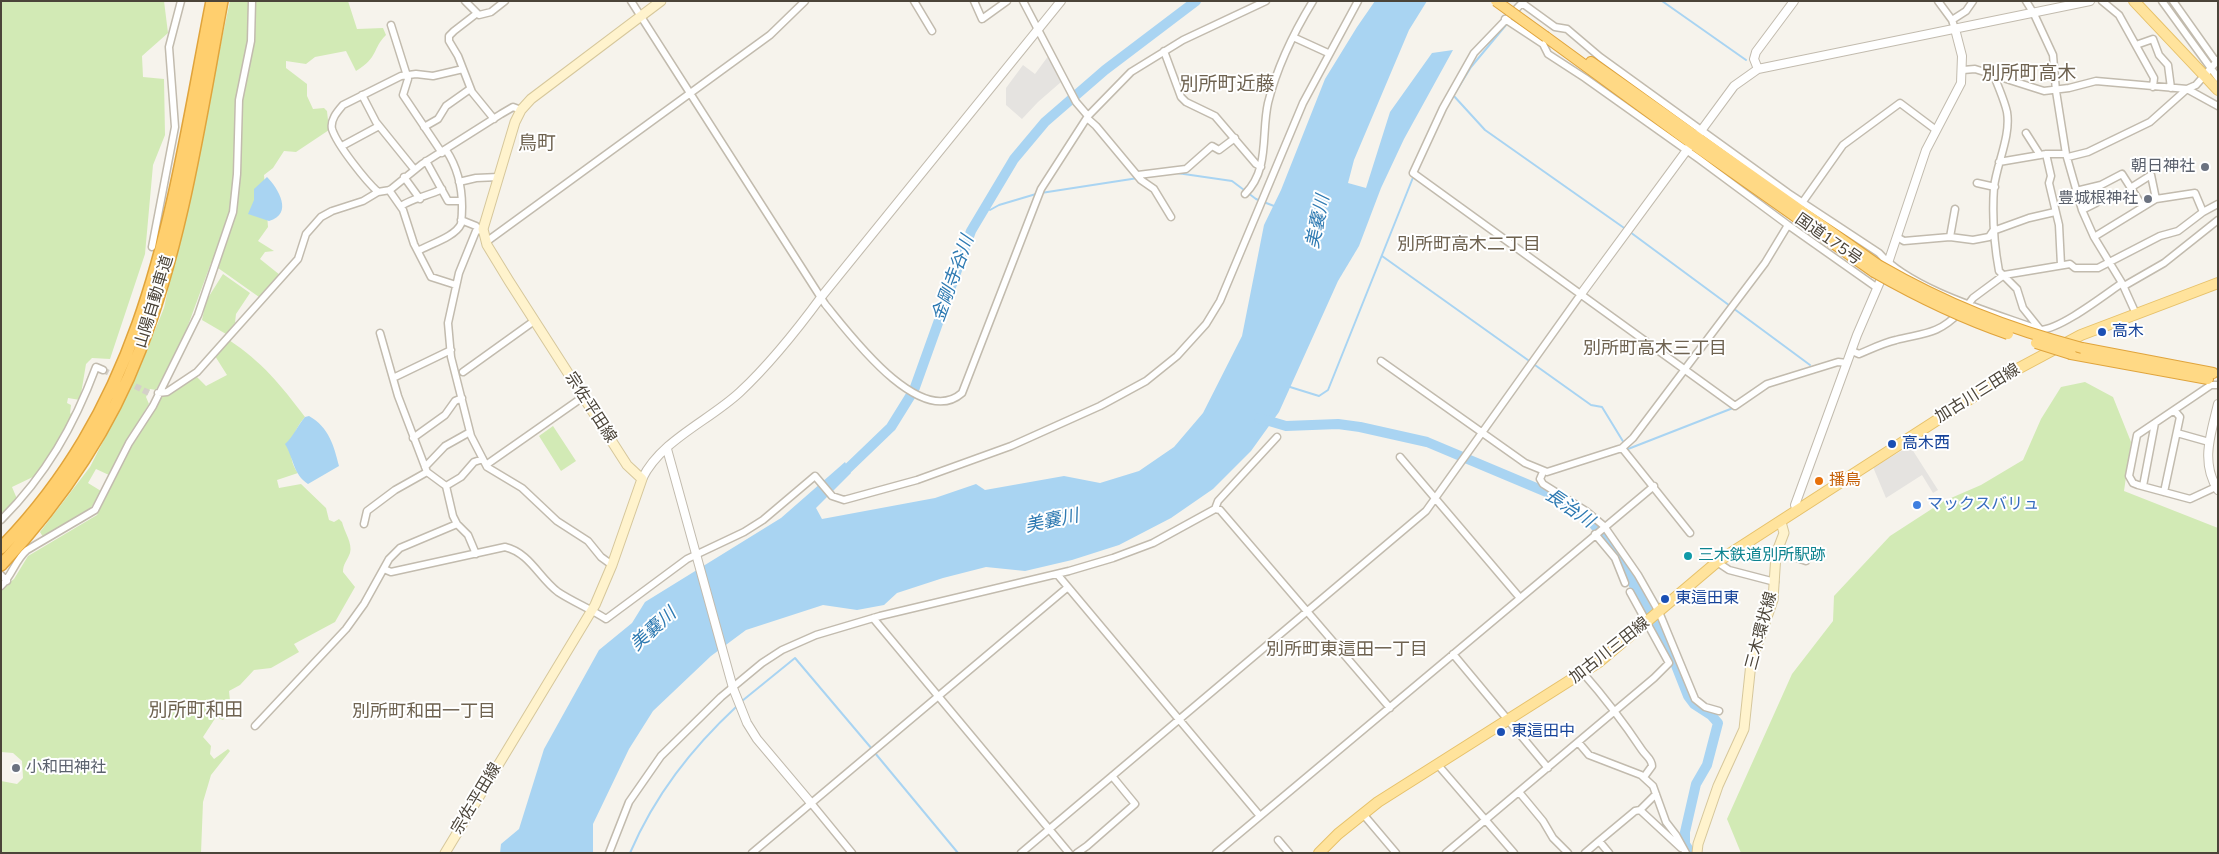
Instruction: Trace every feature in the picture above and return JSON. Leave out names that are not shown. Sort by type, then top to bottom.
[{"type":"highway","name":"山陽自動車道","points":[[1,548],[40,505],[73,458],[114,384],[130,348],[144,310],[166,230],[212,1]]},
{"type":"highway","name":"山陽自動車道","points":[[1,565],[49,511],[82,464],[123,389],[140,352],[165,275],[189,178],[222,1]]},
{"type":"highway","name":"国道175号","points":[[1496,1],[1548,35],[1693,140],[1880,267],[1922,299],[1969,321],[2071,354],[2210,376],[2082,348],[2024,333],[1973,314],[1926,293],[1880,267]]},
{"type":"highway","name":"国道175号","points":[[1506,1],[1548,35]]},
{"type":"main road","points":[[482,230],[521,110],[531,99],[661,1]]},
{"type":"main road","points":[[2134,1],[2207,71],[2218,90]]},
{"type":"main road","name":"宗佐平田線","points":[[445,853],[592,610],[612,565],[642,479],[627,465],[534,321],[486,242],[482,230]]},
{"type":"main road","name":"加古川三田線","points":[[1319,853],[1363,814],[1583,673],[1718,562],[2017,369],[2081,335],[2218,283]]},
{"type":"main road","name":"三木環状線","points":[[1697,853],[1698,844],[1718,786],[1744,728],[1751,663],[1773,600],[1777,551],[1784,533],[1780,522]]},
{"type":"street","points":[[152,247],[175,126],[169,47],[181,1]]},
{"type":"street","points":[[1,586],[7,580],[19,556],[94,510],[154,395],[181,353],[198,315],[233,212],[237,174],[239,100],[251,41],[252,1]]},
{"type":"street","points":[[465,1],[476,14]]},
{"type":"street","points":[[494,119],[470,89],[463,69],[449,41],[450,36],[476,14],[491,12],[505,1]]},
{"type":"street","points":[[631,1],[689,94],[822,296],[870,359],[902,385],[932,400],[946,402],[962,392],[1041,188],[1088,117],[1131,72],[1183,40],[1266,1]]},
{"type":"street","points":[[486,242],[770,35],[805,1]]},
{"type":"street","points":[[914,1],[932,31]]},
{"type":"street","points":[[974,1],[982,19],[1008,1]]},
{"type":"street","points":[[1023,1],[1076,102],[1138,175],[1154,189],[1171,218]]},
{"type":"street","points":[[642,479],[649,465],[667,448],[740,393],[788,342],[822,296],[1061,1]]},
{"type":"street","points":[[1246,194],[1254,186],[1261,167],[1268,104],[1276,78],[1293,37],[1313,1]]},
{"type":"street","points":[[384,569],[391,572],[505,547],[512,549],[536,567],[557,591],[606,619],[697,553],[744,532],[763,520],[815,476],[832,496],[844,500],[916,480],[1011,446],[1107,402],[1146,380],[1177,356],[1206,324],[1220,301],[1303,102],[1358,1]]},
{"type":"street","points":[[1758,69],[1754,59],[1756,52],[1794,1]]},
{"type":"street","points":[[1880,267],[1897,237],[1920,166],[1936,130],[1956,96],[1961,83],[1963,70],[1962,56],[1955,29],[1952,20],[1938,1]]},
{"type":"street","points":[[1952,20],[1966,11],[1973,1]]},
{"type":"street","points":[[2026,1],[2053,55],[2056,91],[2067,155],[2082,210],[2094,237],[2111,262],[2123,285],[2136,314]]},
{"type":"street","points":[[1021,853],[1426,511],[1581,294],[1734,86],[1758,69],[2090,1]]},
{"type":"street","points":[[2102,1],[2119,15],[2154,78],[2153,87]]},
{"type":"street","points":[[2162,1],[2207,71],[2218,78]]},
{"type":"street","points":[[1999,162],[2043,154],[2067,155],[2088,152],[2150,122],[2187,89],[2196,85],[2217,62],[2172,1]]},
{"type":"street","points":[[1847,363],[1838,362],[1767,384],[1735,406],[1413,173],[1443,108],[1474,53],[1523,2],[1555,26],[1568,29],[1788,225],[1876,287]]},
{"type":"street","points":[[1505,19],[1543,44],[1548,54],[1802,203],[1879,253],[1880,267],[1876,287],[1795,505],[1797,511]]},
{"type":"street","points":[[391,26],[407,76],[403,95],[424,127],[457,169],[459,182],[461,201],[459,228],[418,251]]},
{"type":"street","points":[[1293,37],[1328,53]]},
{"type":"street","points":[[2136,46],[2153,39],[2159,54],[2168,65],[2171,88]]},
{"type":"street","points":[[1164,51],[1181,97],[1186,102],[1215,116],[1256,164],[1261,167]]},
{"type":"street","points":[[378,192],[361,175],[332,129],[332,120],[342,105],[389,81],[407,76],[434,76],[463,69]]},
{"type":"street","points":[[1963,70],[1975,69],[2044,91],[2056,91],[2096,81],[2187,89],[2218,106]]},
{"type":"street","points":[[1994,75],[2007,112],[2007,131],[1994,186],[1994,231],[1999,271],[2016,289],[2023,308],[2048,342]]},
{"type":"street","points":[[424,127],[438,119],[446,106],[470,89]]},
{"type":"street","points":[[362,95],[379,126],[414,169]]},
{"type":"street","points":[[1802,203],[1842,145],[1900,103],[1936,130]]},
{"type":"street","points":[[154,395],[167,392],[197,372],[298,259],[306,234],[321,217],[332,210],[363,201],[378,192],[389,190],[414,169],[513,107],[521,110]]},
{"type":"street","points":[[342,146],[379,126]]},
{"type":"street","points":[[2026,133],[2043,154],[2052,176],[2049,183],[2059,225],[2061,265]]},
{"type":"street","points":[[1138,175],[1186,169],[1212,146],[1219,150],[1235,138]]},
{"type":"street","points":[[426,161],[448,200],[461,201]]},
{"type":"street","points":[[2076,191],[2101,185],[2122,174],[2132,187],[2142,208]]},
{"type":"street","points":[[2132,187],[2151,176],[2156,199]]},
{"type":"street","points":[[404,177],[420,199]]},
{"type":"street","points":[[459,182],[476,178],[499,177]]},
{"type":"street","points":[[1977,183],[1994,186]]},
{"type":"street","points":[[401,206],[408,201],[420,199],[442,189]]},
{"type":"street","points":[[389,190],[401,206],[418,251],[431,277],[456,285]]},
{"type":"street","points":[[2094,237],[2156,199],[2195,193],[2203,212]]},
{"type":"street","points":[[2082,210],[2096,203]]},
{"type":"street","points":[[1852,351],[1859,354],[1897,339],[1921,336],[1940,328],[1970,304],[1973,298],[2004,275],[2070,264],[2075,268],[2098,268],[2160,236],[2178,231],[2203,212],[2218,204]]},
{"type":"street","points":[[1950,237],[1955,209]]},
{"type":"street","points":[[1897,237],[1904,241],[1950,237],[1973,240],[1989,237],[1994,231],[2029,218],[2055,212]]},
{"type":"street","points":[[461,220],[482,230]]},
{"type":"street","points":[[1880,267],[2040,330],[2047,329],[2074,315],[2164,263],[2218,220]]},
{"type":"street","points":[[1381,360],[1525,463],[1543,472],[1622,448],[1633,438],[1766,263],[1788,225]]},
{"type":"street","points":[[482,230],[476,231],[456,285],[448,322],[451,350],[470,432],[484,462],[522,488],[558,521],[588,541],[612,565]]},
{"type":"street","points":[[463,372],[534,321]]},
{"type":"street","points":[[380,333],[413,438],[426,470],[446,486],[457,524],[468,535],[476,554]]},
{"type":"street","points":[[393,378],[451,350]]},
{"type":"street","points":[[1,520],[45,468],[65,438],[80,409],[96,367],[103,370]]},
{"type":"street","points":[[2218,385],[2211,385],[2138,435],[2129,476],[2133,483],[2190,499],[2217,488],[2212,481],[2208,463],[2209,442],[2218,404]]},
{"type":"street","points":[[446,486],[461,476],[474,462],[484,462],[583,397]]},
{"type":"street","points":[[413,438],[445,415],[455,401],[462,398]]},
{"type":"street","points":[[2164,492],[2180,417],[2174,410]]},
{"type":"street","points":[[2143,486],[2155,423]]},
{"type":"street","points":[[364,524],[367,511],[426,470],[445,446],[470,432]]},
{"type":"street","points":[[2176,433],[2209,442]]},
{"type":"street","points":[[609,853],[629,802],[642,781],[674,741],[762,663],[782,650],[816,635],[873,618],[1057,574],[1153,543],[1215,509],[1218,501],[1277,437]]},
{"type":"street","points":[[667,448],[733,688],[747,723],[756,739],[852,853]]},
{"type":"street","points":[[1622,448],[1690,533]]},
{"type":"street","points":[[1400,457],[1520,598]]},
{"type":"street","points":[[1543,472],[1540,479],[1543,484],[1586,511],[1604,526],[1638,575],[1659,612],[1695,699],[1705,707],[1720,711]]},
{"type":"street","points":[[1216,853],[1654,486]]},
{"type":"street","points":[[1215,509],[1220,510],[1390,708]]},
{"type":"street","points":[[255,726],[346,629],[389,559],[400,548],[457,524]]},
{"type":"street","points":[[1595,534],[1615,558],[1625,582]]},
{"type":"street","points":[[1777,551],[1806,561]]},
{"type":"street","points":[[1718,562],[1729,570],[1774,582]]},
{"type":"street","points":[[1057,574],[1260,816]]},
{"type":"street","points":[[1,575],[7,580]]},
{"type":"street","points":[[752,853],[1068,587]]},
{"type":"street","points":[[1446,853],[1615,711],[1669,663],[1630,592]]},
{"type":"street","points":[[873,618],[1069,853]]},
{"type":"street","points":[[1453,654],[1548,768]]},
{"type":"street","points":[[1583,673],[1615,711],[1643,752],[1652,761],[1652,766],[1644,777]]},
{"type":"street","points":[[1578,742],[1594,758],[1644,777],[1652,786],[1666,822],[1676,835],[1684,851]]},
{"type":"street","points":[[1438,765],[1514,853]]},
{"type":"street","points":[[1077,853],[1135,804],[1112,776]]},
{"type":"street","points":[[1519,792],[1543,821],[1552,838],[1568,853]]},
{"type":"street","points":[[1585,853],[1635,811],[1640,810],[1656,794]]},
{"type":"street","points":[[1640,810],[1684,851]]},
{"type":"street","points":[[1363,814],[1396,853]]},
{"type":"street","points":[[1278,840],[1289,853]]},
{"type":"street","points":[[1599,841],[1609,853]]},
{"type":"green space","points":[[1,1],[164,1],[168,33],[142,56],[143,77],[164,79],[165,135],[153,165],[145,254],[110,359],[92,358],[86,364],[80,400],[68,398],[67,403],[71,405],[70,414],[75,410],[78,412],[37,475],[12,487],[20,506],[1,513]]},
{"type":"green space","points":[[230,1],[348,1],[357,29],[383,28],[386,35],[372,57],[356,71],[346,51],[315,57],[306,64],[286,61],[286,68],[307,84],[307,96],[313,109],[324,108],[327,111],[329,130],[296,152],[284,151],[273,168],[264,175],[268,227],[258,241],[274,251],[265,252],[260,259],[280,275],[259,297],[211,263],[183,339],[156,390],[150,389],[146,397],[149,404],[126,441],[109,475],[96,469],[88,483],[101,491],[91,508],[43,537],[40,532],[90,467],[136,377],[164,308]]},
{"type":"green space","points":[[223,274],[250,293],[236,314],[235,323],[226,334],[202,320],[206,301]]},
{"type":"green space","points":[[229,340],[241,348],[270,375],[305,417],[294,436],[291,452],[294,466],[298,473],[277,480],[279,488],[301,484],[326,508],[329,520],[334,522],[339,519],[342,522],[351,549],[343,572],[355,587],[335,622],[294,644],[299,652],[271,668],[254,670],[240,685],[229,691],[231,711],[223,720],[216,717],[203,737],[211,746],[210,754],[214,759],[228,749],[230,751],[211,775],[203,802],[201,853],[1,853],[1,781],[17,784],[23,778],[22,761],[13,753],[1,752],[1,589],[14,579],[28,556],[97,515],[134,441],[161,397],[197,377],[206,386],[227,375],[215,356]]},
{"type":"green space","points":[[2085,382],[2113,397],[2131,442],[2124,491],[2218,528],[2218,853],[1741,853],[1727,819],[1792,674],[1833,621],[1834,596],[1890,536],[1944,501],[1981,485],[2023,460],[2041,419],[2061,387]]},
{"type":"green space","points":[[553,426],[576,461],[561,471],[539,436]]},
{"type":"shaded area","points":[[1049,55],[1061,82],[1022,119],[1006,105],[1006,88],[1023,65],[1035,74]]},
{"type":"shaded area","points":[[1910,446],[1938,490],[1933,493],[1922,475],[1886,498],[1873,467]]},
{"type":"water","name":"美嚢川","points":[[1375,1],[1427,1],[1409,30],[1354,160],[1348,183],[1366,188],[1390,112],[1432,53],[1453,50],[1404,139],[1381,188],[1359,246],[1338,281],[1279,412],[1251,451],[1213,489],[1171,518],[1119,545],[1072,560],[1025,571],[986,567],[897,593],[884,605],[857,610],[823,605],[746,630],[711,656],[653,711],[629,749],[593,824],[593,853],[500,853],[501,844],[519,829],[544,749],[599,650],[632,623],[645,602],[781,518],[845,462],[851,473],[816,508],[822,519],[935,498],[976,484],[985,490],[1064,476],[1100,483],[1139,471],[1174,447],[1203,413],[1242,336],[1264,225],[1281,190],[1325,79]]},
{"type":"water","points":[[267,177],[282,200],[281,213],[277,218],[269,221],[248,214],[254,200],[254,189]]},
{"type":"water","points":[[309,416],[316,420],[326,431],[333,444],[339,466],[308,484],[299,476],[285,444],[305,417]]},
{"type":"waterway","name":"金剛寺谷川","points":[[839,477],[891,427],[914,390],[971,231],[1014,159],[1045,122],[1105,70],[1196,1]]},
{"type":"waterway","points":[[1662,1],[1746,60]]},
{"type":"waterway","points":[[2168,1],[2212,64]]},
{"type":"waterway","points":[[1455,93],[1471,67],[1506,25]]},
{"type":"waterway","points":[[1453,95],[1485,130],[1627,230]]},
{"type":"waterway","points":[[1177,173],[1232,181],[1256,199],[1274,206]]},
{"type":"waterway","points":[[1290,387],[1319,396],[1328,390],[1414,175]]},
{"type":"waterway","points":[[1041,193],[1138,178]]},
{"type":"waterway","points":[[986,205],[990,210],[999,205],[1036,194]]},
{"type":"waterway","points":[[1630,232],[1810,365]]},
{"type":"waterway","points":[[1382,256],[1591,405],[1602,407],[1624,443]]},
{"type":"waterway","points":[[1742,404],[1751,399]]},
{"type":"waterway","points":[[1627,447],[1628,449],[1733,408]]},
{"type":"waterway","name":"長治川","points":[[1259,418],[1286,426],[1338,424],[1360,427],[1427,442],[1558,497],[1591,521],[1615,550],[1673,658],[1688,696],[1694,704],[1711,715],[1718,723],[1707,765],[1696,784],[1685,832],[1685,844],[1691,853]]},
{"type":"waterway","points":[[742,701],[795,658],[872,749]]},
{"type":"waterway","points":[[630,853],[651,812],[676,774],[704,739],[737,706]]},
{"type":"waterway","points":[[875,753],[958,853]]},
{"type":"tunnel","points":[[103,370],[149,393]]},
{"type":"place","name":"朝日神社","points":[[2205,167]]},
{"type":"place","name":"豊城根神社","points":[[2148,199]]},
{"type":"place","name":"高木","points":[[2102,332]]},
{"type":"place","name":"高木西","points":[[1892,444]]},
{"type":"place","name":"播鳥","points":[[1819,481]]},
{"type":"place","name":"マックスバリュ","points":[[1917,505]]},
{"type":"place","name":"三木鉄道別所駅跡","points":[[1688,556]]},
{"type":"place","name":"東這田東","points":[[1665,599]]},
{"type":"place","name":"東這田中","points":[[1501,732]]},
{"type":"place","name":"小和田神社","points":[[16,768]]},
{"type":"district","name":"別所町高木","points":[[2029,74]]},
{"type":"district","name":"別所町近藤","points":[[1227,85]]},
{"type":"district","name":"鳥町","points":[[537,144]]},
{"type":"district","name":"別所町高木二丁目","points":[[1469,246]]},
{"type":"district","name":"別所町高木三丁目","points":[[1655,350]]},
{"type":"district","name":"別所町東這田一丁目","points":[[1347,651]]},
{"type":"district","name":"別所町和田","points":[[196,711]]},
{"type":"district","name":"別所町和田一丁目","points":[[424,713]]}]
